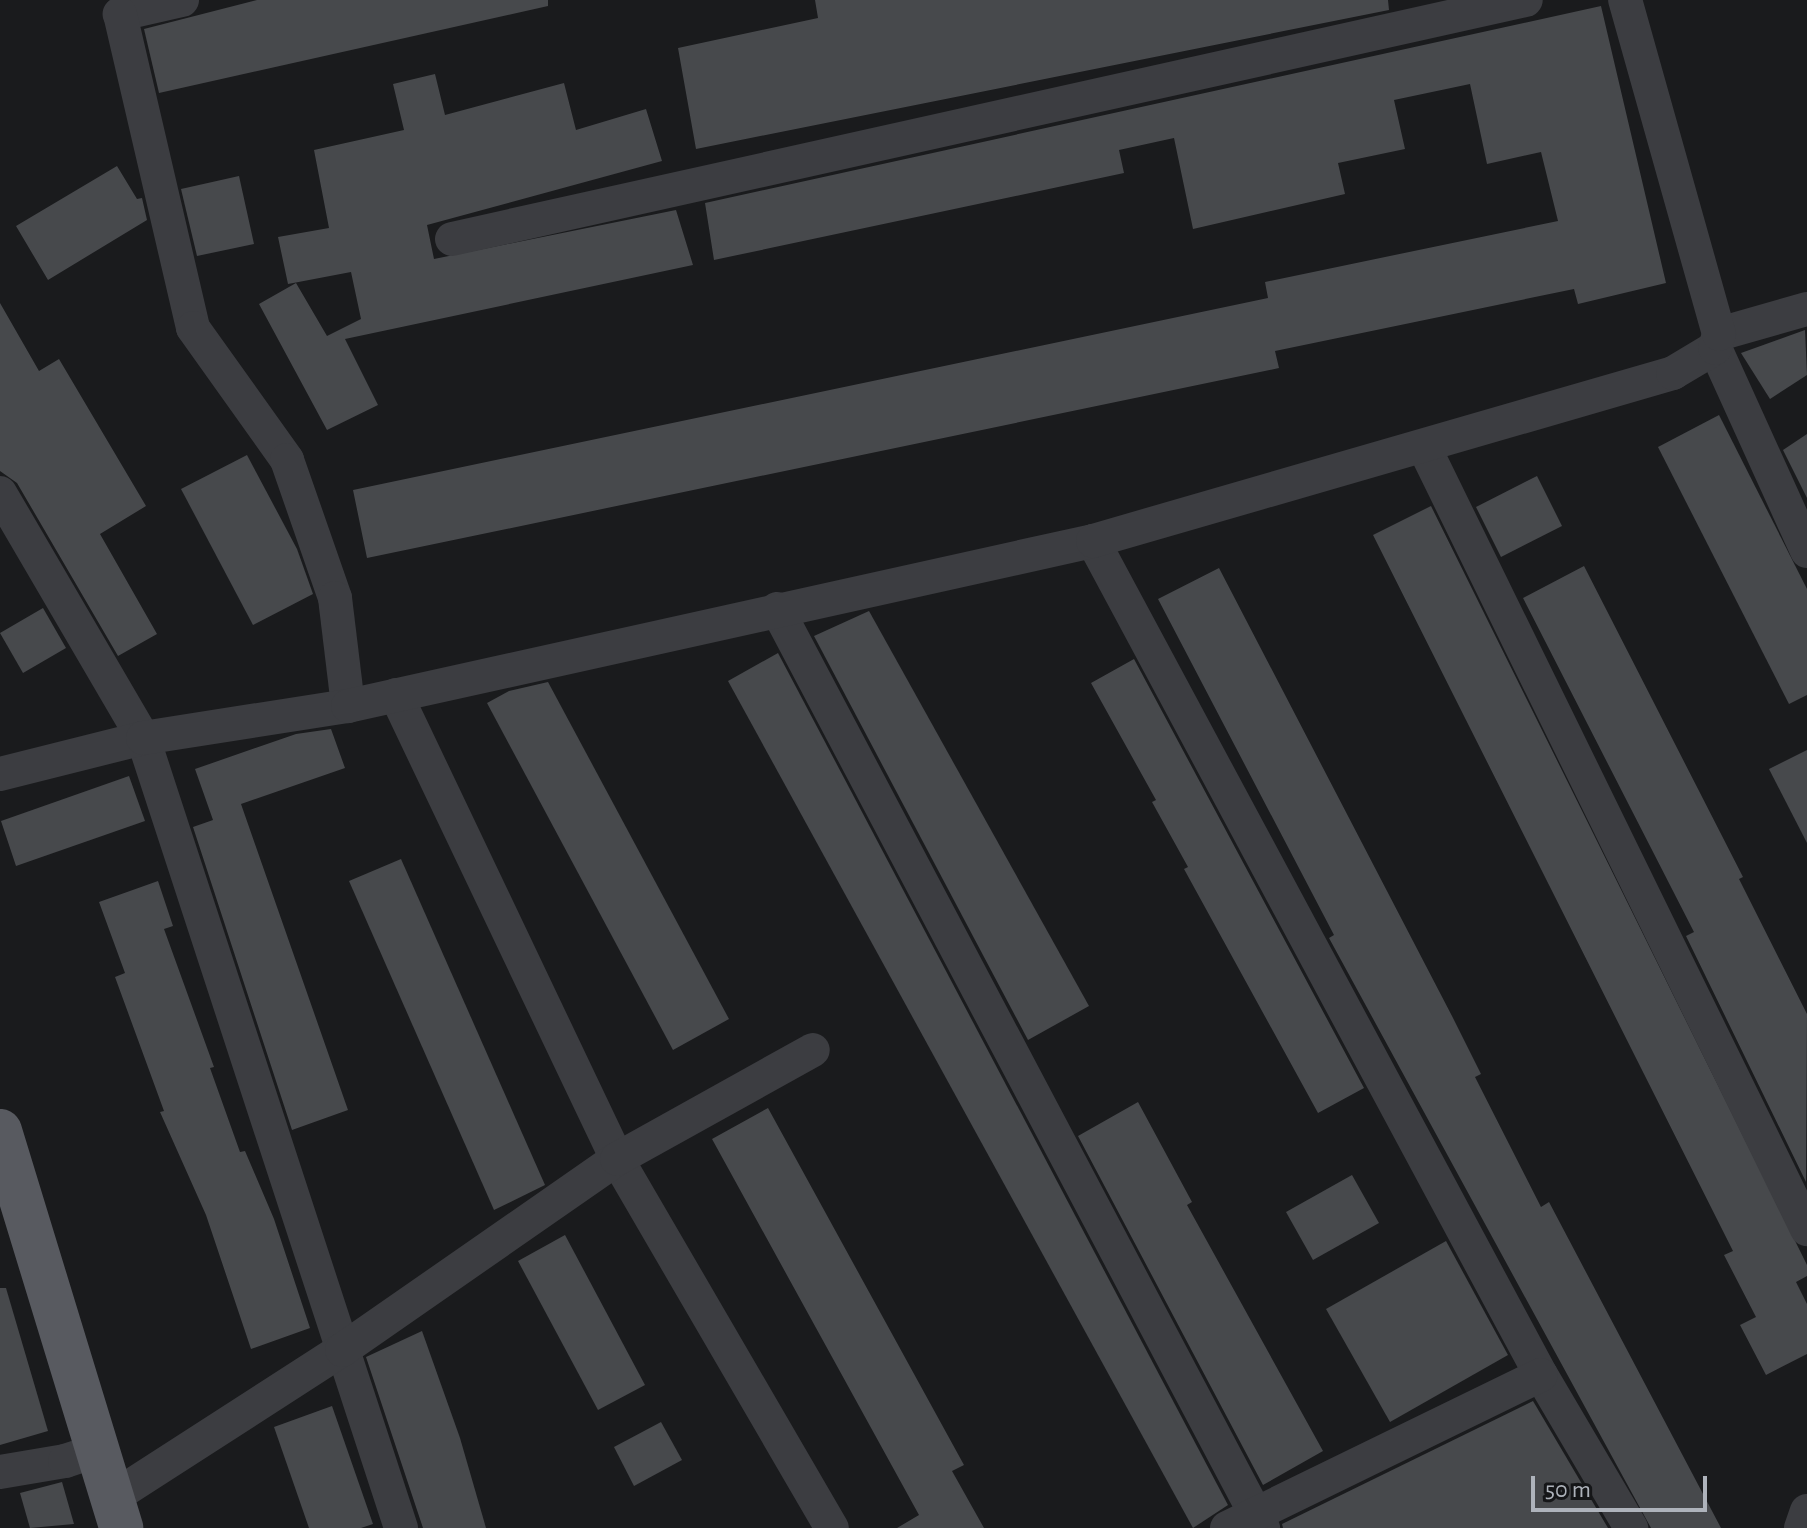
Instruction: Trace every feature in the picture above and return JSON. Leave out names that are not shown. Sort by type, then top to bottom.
[{"type":"main road","points":[[0,1131],[117,1513]]},
{"type":"street","points":[[182,0],[120,14],[193,328],[287,460],[335,598],[348,706]]},
{"type":"street","points":[[452,239],[1526,0]]},
{"type":"street","points":[[1625,0],[1717,341],[1807,551]]},
{"type":"street","points":[[0,774],[143,738],[348,706],[1093,541],[1673,373],[1717,341],[1807,309]]},
{"type":"street","points":[[1424,447],[1807,1229]]},
{"type":"street","points":[[0,493],[143,738],[401,1528]]},
{"type":"street","points":[[1093,541],[1541,1375],[1631,1528]]},
{"type":"street","points":[[777,609],[1249,1523],[1541,1375]]},
{"type":"street","points":[[396,695],[617,1159],[832,1528]]},
{"type":"street","points":[[117,1513],[342,1350],[617,1159],[813,1050]]},
{"type":"street","points":[[0,1472],[65,1461],[98,1450]]},
{"type":"street","points":[[1801,1528],[1807,1511]]},
{"type":"building","points":[[257,0],[548,0],[548,6],[159,93],[144,29]]},
{"type":"building","points":[[815,0],[1388,0],[1389,10],[696,149],[678,48],[818,18]]},
{"type":"building","points":[[1601,6],[1666,283],[1578,304],[1574,289],[1275,351],[1279,368],[367,558],[353,490],[1268,298],[1265,282],[1558,221],[1541,152],[1487,164],[1470,84],[1394,100],[1405,149],[1338,163],[1345,194],[1193,229],[1174,138],[1119,150],[1124,173],[714,260],[705,203]]},
{"type":"building","points":[[435,74],[445,115],[564,83],[576,130],[646,109],[662,161],[427,225],[434,259],[676,210],[693,265],[345,339],[378,405],[327,430],[259,304],[296,283],[327,336],[361,319],[351,272],[288,284],[278,237],[329,228],[314,150],[404,130],[393,84]]},
{"type":"building","points":[[117,166],[137,199],[142,198],[147,220],[48,280],[16,226]]},
{"type":"building","points":[[239,176],[254,244],[197,256],[181,189]]},
{"type":"building","points":[[0,303],[39,371],[59,359],[146,506],[100,534],[157,634],[118,656],[17,483],[0,471]]},
{"type":"building","points":[[1805,330],[1807,375],[1770,399],[1741,353]]},
{"type":"building","points":[[1719,415],[1807,589],[1807,695],[1789,704],[1658,447]]},
{"type":"building","points":[[1807,434],[1807,498],[1783,450]]},
{"type":"building","points":[[247,455],[297,549],[313,594],[253,625],[181,489]]},
{"type":"building","points":[[1537,476],[1562,526],[1501,557],[1476,507]]},
{"type":"building","points":[[1431,506],[1807,1265],[1807,1276],[1796,1282],[1807,1304],[1807,1354],[1766,1375],[1740,1325],[1756,1317],[1724,1255],[1733,1251],[1373,535]]},
{"type":"building","points":[[1584,566],[1743,877],[1739,879],[1807,1014],[1806,1182],[1686,936],[1694,932],[1523,598]]},
{"type":"building","points":[[1219,568],[1452,1016],[1481,1074],[1475,1077],[1541,1207],[1549,1202],[1721,1528],[1651,1528],[1329,938],[1334,935],[1158,599]]},
{"type":"building","points":[[43,608],[66,648],[23,673],[0,633]]},
{"type":"building","points":[[869,611],[1089,1006],[1028,1040],[814,636]]},
{"type":"building","points":[[778,653],[1228,1505],[1193,1528],[728,681]]},
{"type":"building","points":[[1134,659],[1364,1088],[1318,1113],[1184,869],[1188,867],[1152,802],[1156,800],[1091,683]]},
{"type":"building","points":[[548,682],[729,1019],[673,1050],[487,703],[509,691]]},
{"type":"building","points":[[331,729],[345,768],[241,804],[348,1110],[292,1130],[193,827],[213,820],[195,769],[296,734]]},
{"type":"building","points":[[1807,750],[1807,843],[1769,769]]},
{"type":"building","points":[[129,776],[145,821],[16,866],[1,821]]},
{"type":"building","points":[[401,859],[545,1185],[494,1210],[349,881]]},
{"type":"building","points":[[158,881],[173,926],[164,929],[214,1067],[210,1068],[240,1152],[245,1151],[274,1219],[310,1328],[251,1349],[206,1215],[160,1112],[164,1111],[115,977],[125,973],[99,902]]},
{"type":"building","points":[[1138,1102],[1192,1202],[1187,1205],[1323,1451],[1263,1485],[1078,1136]]},
{"type":"building","points":[[768,1108],[964,1465],[952,1471],[984,1528],[897,1528],[919,1515],[712,1139]]},
{"type":"building","points":[[1352,1175],[1379,1223],[1313,1260],[1286,1212]]},
{"type":"building","points":[[565,1235],[645,1385],[598,1410],[518,1261]]},
{"type":"building","points":[[1446,1241],[1508,1355],[1390,1422],[1326,1309]]},
{"type":"building","points":[[0,1288],[6,1288],[48,1431],[0,1445]]},
{"type":"building","points":[[422,1331],[460,1438],[486,1528],[423,1528],[366,1357]]},
{"type":"building","points":[[1533,1401],[1608,1528],[1283,1528],[1282,1524]]},
{"type":"building","points":[[332,1406],[373,1524],[361,1528],[309,1528],[274,1427]]},
{"type":"building","points":[[661,1422],[682,1460],[634,1486],[614,1447]]},
{"type":"building","points":[[62,1482],[74,1524],[30,1528],[20,1493]]}]
